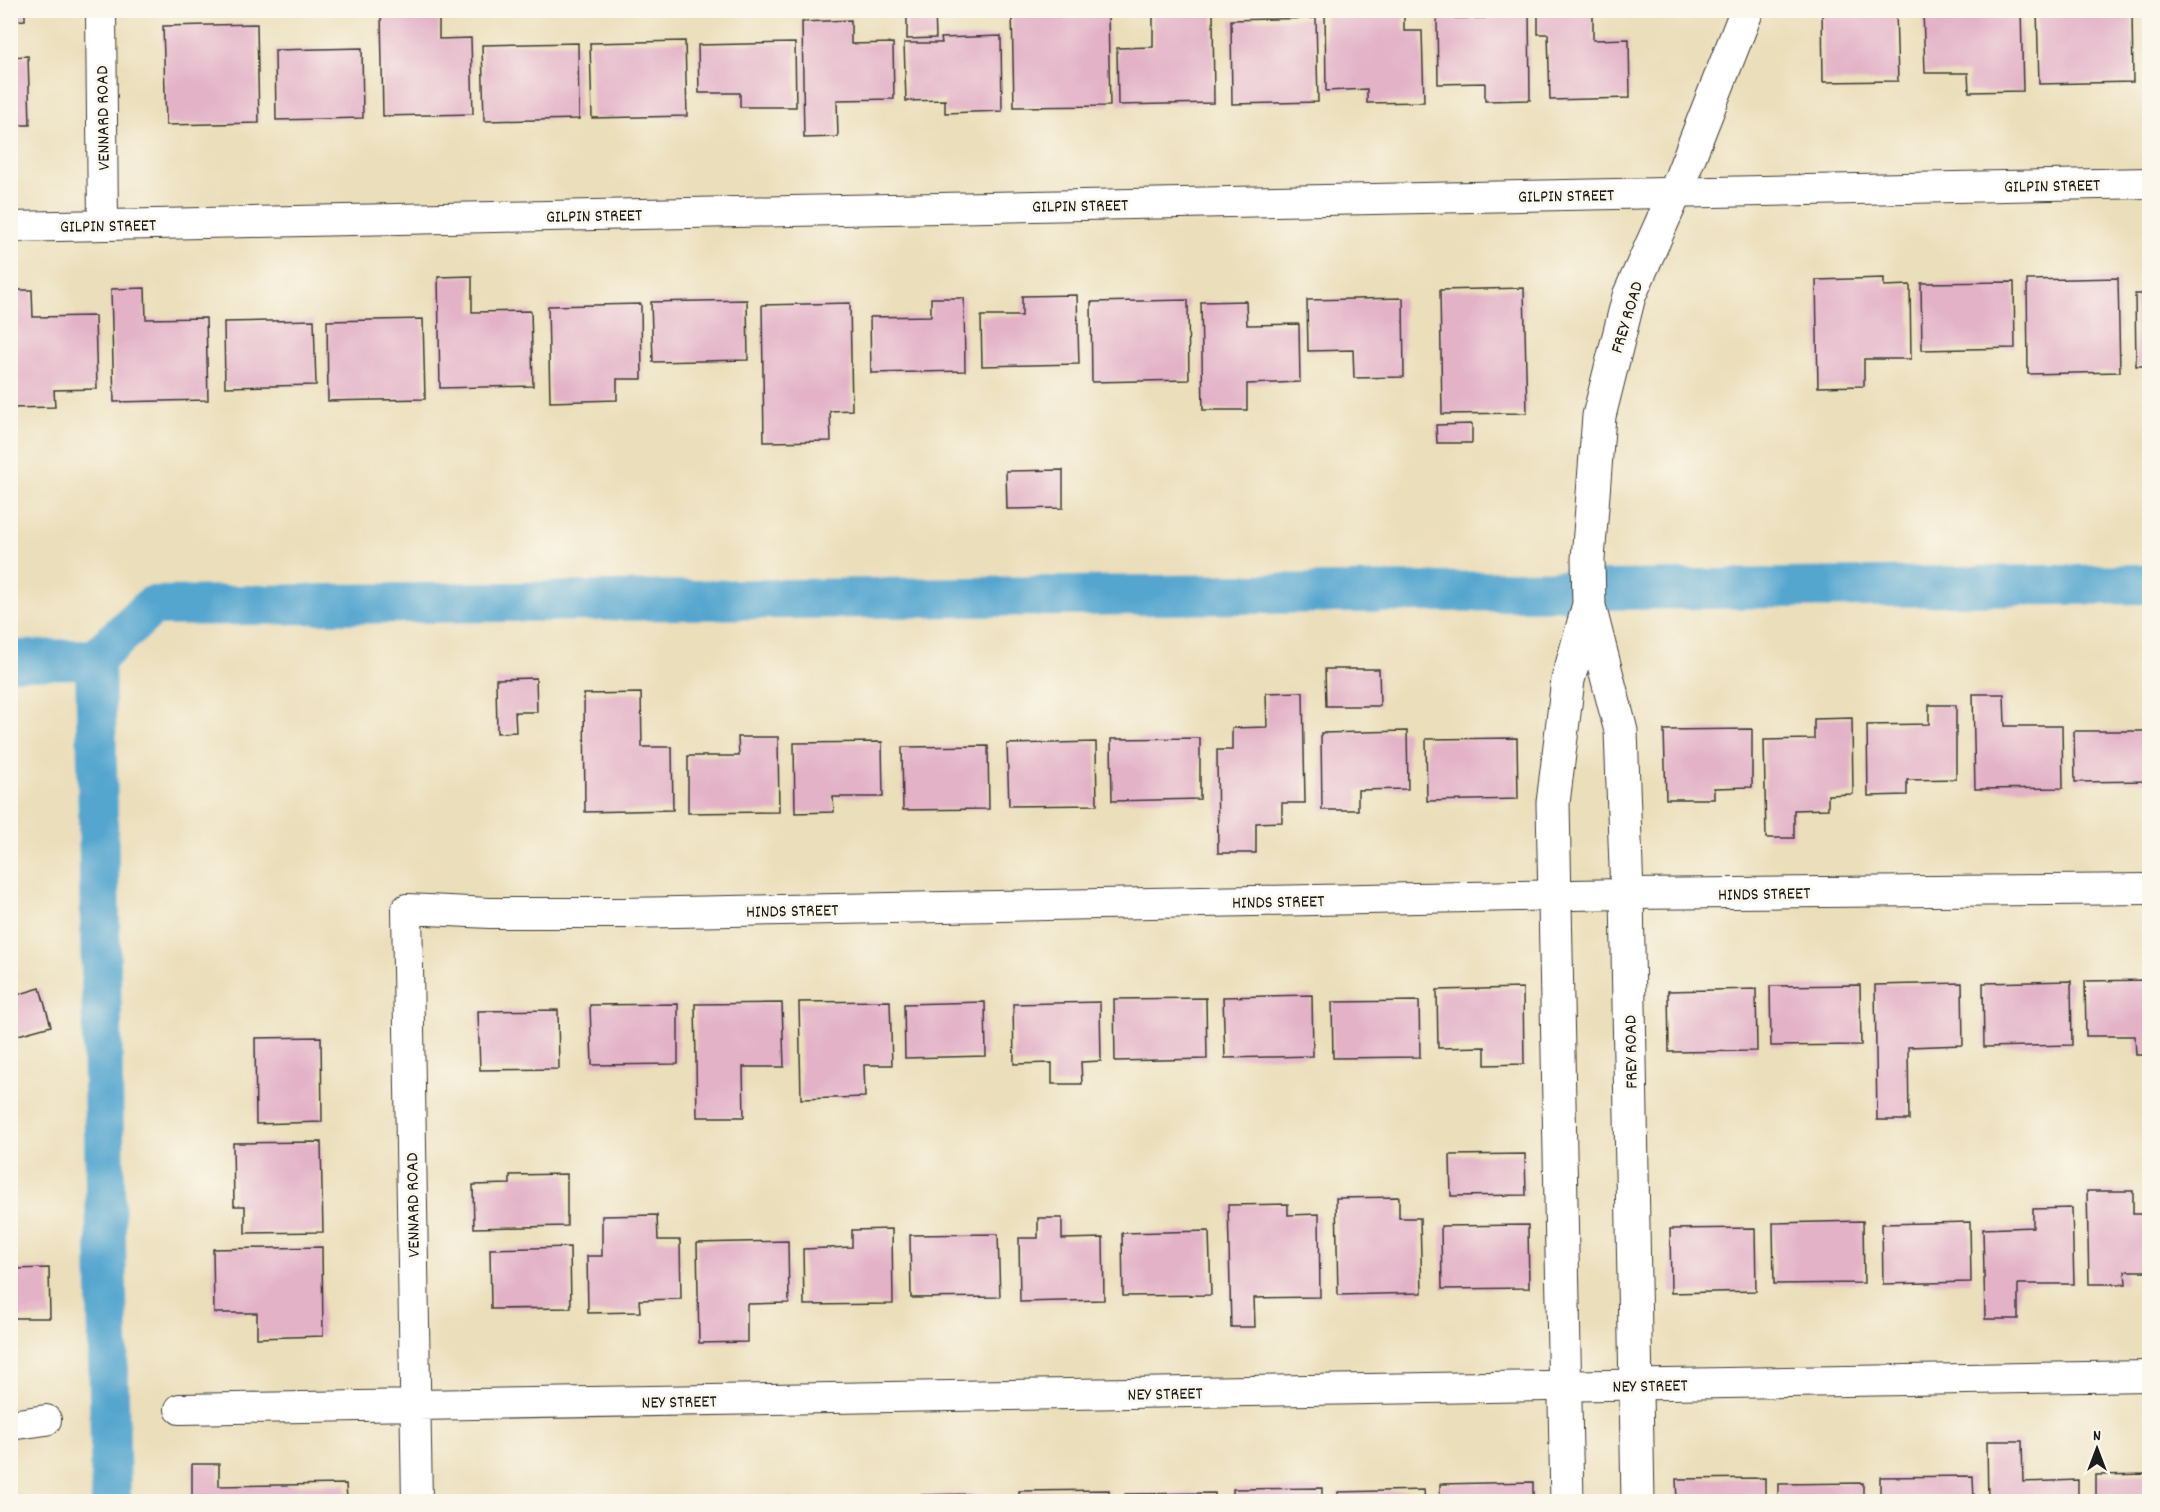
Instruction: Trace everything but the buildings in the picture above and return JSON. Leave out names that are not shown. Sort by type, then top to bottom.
[{"type":"street","name":"VENNARD ROAD","points":[[101,10],[104,225]]},
{"type":"street","name":"FREY ROAD","points":[[1638,1502],[1627,894],[1621,731],[1589,606],[1588,559],[1599,416],[1629,296],[1675,193],[1747,10]]},
{"type":"street","name":"GILPIN STREET","points":[[10,226],[2150,183]]},
{"type":"street","name":"FREY ROAD","points":[[1567,1502],[1553,803],[1568,680],[1589,606]]},
{"type":"street","name":"HINDS STREET","points":[[407,909],[490,913],[623,914],[1627,894],[2150,889]]},
{"type":"street","name":"VENNARD ROAD","points":[[407,909],[417,1502]]},
{"type":"street","name":"NEY STREET","points":[[180,1409],[2150,1377]]},
{"type":"street","points":[[10,1425],[46,1420]]},
{"type":"waterway","points":[[10,660],[95,659],[152,606],[2150,584]]},
{"type":"waterway","points":[[95,659],[111,1502]]}]
